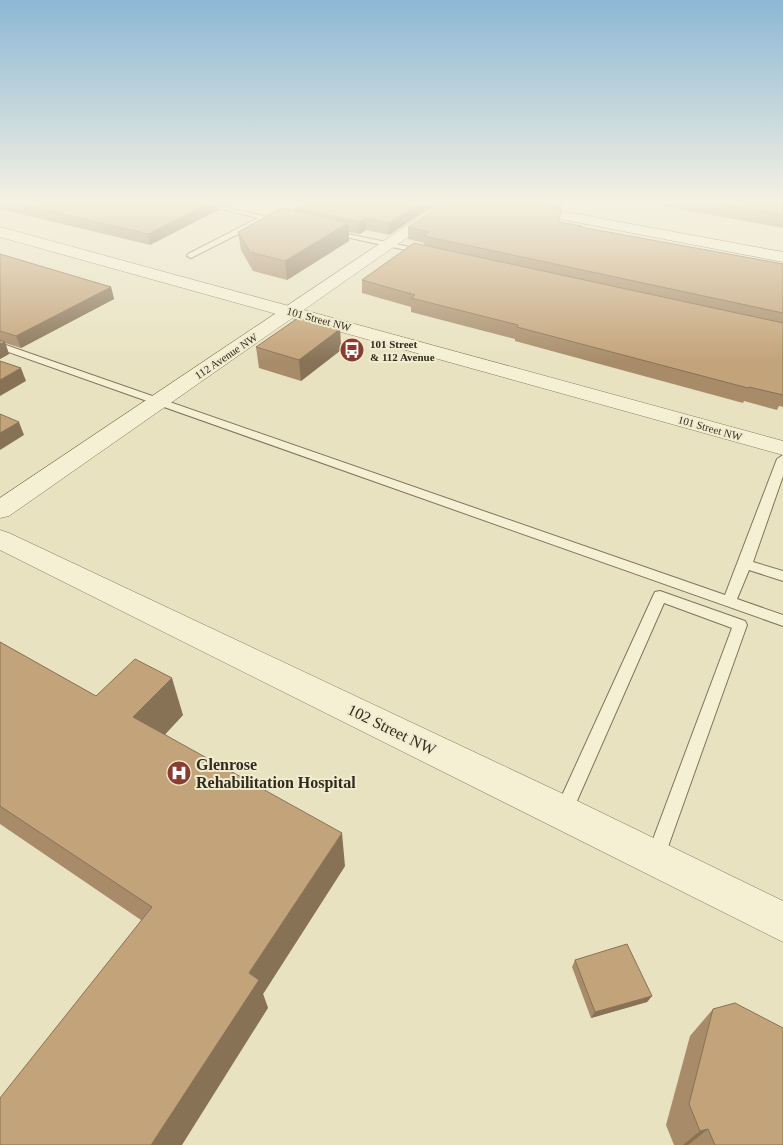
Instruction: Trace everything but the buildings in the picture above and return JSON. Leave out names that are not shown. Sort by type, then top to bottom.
[{"type":"street","name":"101 Street NW","points":[[86,255],[783,448]]},
{"type":"street","name":"112 Avenue NW","points":[[0,510],[292,312],[372,255]]},
{"type":"street","name":"102 Street NW","points":[[0,539],[783,922]]},
{"type":"lane","points":[[0,346],[783,621]]},
{"type":"lane","points":[[729,602],[783,460]]},
{"type":"lane","points":[[745,564],[783,576]]},
{"type":"lane","points":[[563,813],[660,596],[740,625],[655,859]]},
{"type":"place","name":"101 Street & 112 Avenue","points":[[352,350]]},
{"type":"place","name":"Glenrose Rehabilitation Hospital","points":[[179,773]]}]
